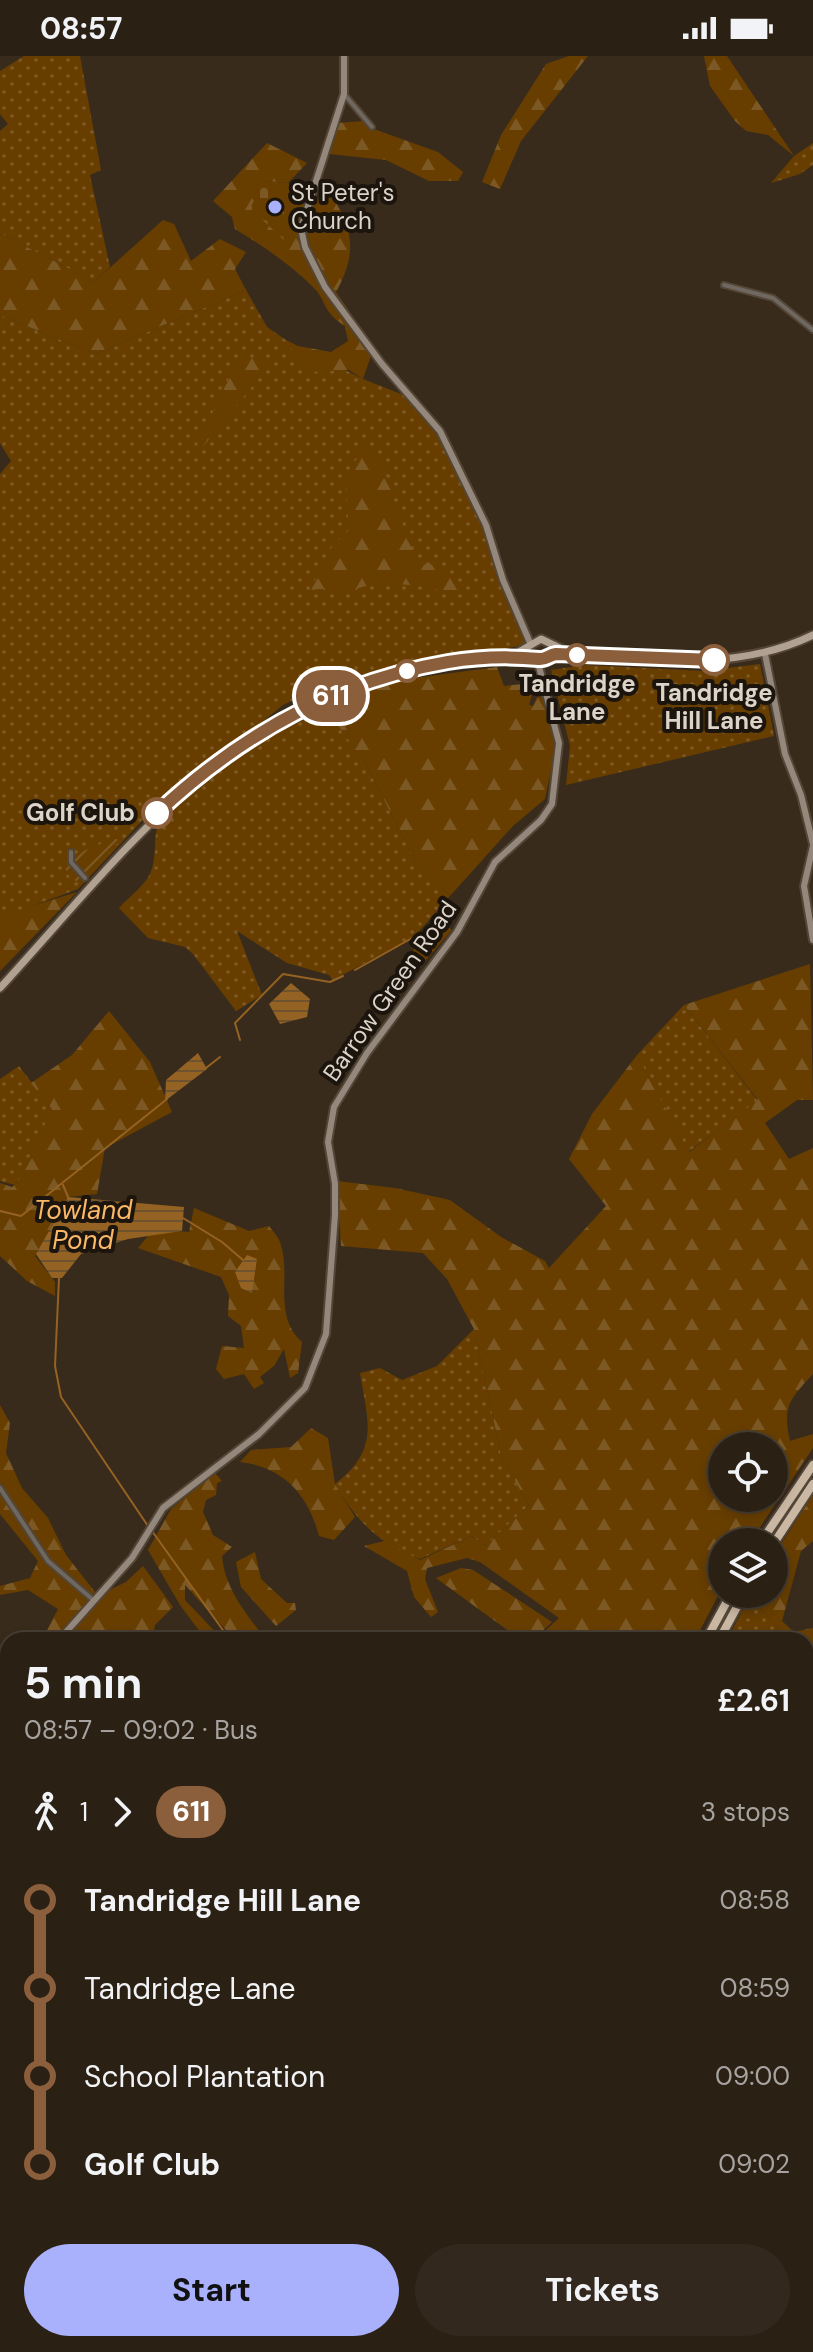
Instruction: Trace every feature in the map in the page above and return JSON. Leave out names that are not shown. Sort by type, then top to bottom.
[{"type":"highway","points":[[770,1528],[813,1465]]},
{"type":"highway","points":[[784,1528],[813,1484]]},
{"type":"highway","points":[[710,1632],[723,1608]]},
{"type":"highway","points":[[723,1632],[736,1608]]},
{"type":"main road","points":[[0,988],[154,817],[200,776],[255,736],[325,698],[377,680],[447,662],[511,655],[720,660],[765,654],[813,635]]},
{"type":"main road","points":[[534,644],[541,657]]},
{"type":"main road","points":[[511,655],[534,644],[549,644],[576,655]]},
{"type":"main road","points":[[541,657],[549,644]]},
{"type":"street","points":[[344,56],[344,94],[301,228],[305,247],[325,287],[364,341],[440,431],[486,525],[509,594],[534,644]]},
{"type":"street","points":[[344,94],[351,106],[372,127]]},
{"type":"street","points":[[340,108],[351,106]]},
{"type":"street","points":[[724,285],[773,298],[813,330]]},
{"type":"street","points":[[765,654],[773,708],[813,845],[804,886],[813,940]]},
{"type":"street","name":"Barrow Green Road","points":[[65,1632],[132,1558],[163,1508],[259,1434],[305,1388],[326,1334],[335,1215],[335,1184],[328,1142],[334,1107],[367,1053],[457,932],[495,862],[541,820],[552,804],[559,743],[541,657]]},
{"type":"street","points":[[71,852],[71,862],[85,878]]},
{"type":"street","points":[[0,1488],[48,1561],[92,1599]]},
{"type":"green space","points":[[24,56],[80,56],[101,170],[90,175],[110,267],[94,282],[0,233],[0,131],[8,124],[0,114],[0,71]]},
{"type":"green space","points":[[569,56],[588,56],[521,141],[500,189],[482,182],[501,135],[546,64]]},
{"type":"green space","points":[[704,56],[727,56],[794,156],[768,135],[746,131],[735,121],[710,86]]},
{"type":"green space","points":[[363,121],[371,128],[438,152],[463,172],[458,181],[429,181],[386,160],[329,154],[337,123]]},
{"type":"green space","points":[[267,143],[307,163],[288,183],[265,181],[296,231],[307,200],[332,197],[345,221],[350,255],[336,292],[374,347],[363,379],[349,370],[311,372],[287,344],[331,352],[348,341],[345,326],[332,315],[313,287],[276,256],[235,229],[232,217],[213,201]]},
{"type":"green space","points":[[813,143],[813,165],[800,174],[771,183],[794,156]]},
{"type":"green space","points":[[265,181],[288,183],[307,200],[296,231],[285,241],[250,208]]},
{"type":"green space","points":[[163,220],[174,224],[191,261],[220,239],[246,252],[235,269],[246,290],[95,354],[0,315],[0,233],[94,282]]},
{"type":"green space","points":[[246,290],[267,327],[286,340],[363,379],[411,398],[436,431],[482,525],[525,634],[524,645],[335,680],[283,705],[153,809],[78,889],[0,918],[0,474],[11,461],[0,443],[0,315],[95,354]]},
{"type":"green space","points":[[239,357],[274,360],[200,450],[197,445]]},
{"type":"green space","points":[[363,449],[376,450],[412,550],[421,564],[439,565],[475,597],[404,584],[369,585],[337,598],[331,588],[310,590],[333,545],[349,530],[345,477]]},
{"type":"green space","points":[[760,664],[774,736],[566,785],[570,746],[551,670],[586,665],[703,671]]},
{"type":"green space","points":[[497,667],[504,686],[523,684],[519,691],[523,693],[536,682],[529,705],[533,706],[537,697],[545,696],[556,747],[545,799],[513,826],[450,896],[415,860],[365,763],[327,710],[392,681]]},
{"type":"green space","points":[[327,709],[365,763],[415,860],[450,896],[414,937],[333,980],[329,975],[287,963],[237,931],[262,995],[236,1011],[193,954],[185,947],[148,938],[119,908],[150,874],[159,822],[238,758],[280,732]]},
{"type":"green space","points":[[115,838],[120,841],[80,884],[68,875],[62,860]]},
{"type":"green space","points":[[77,892],[5,966],[0,971],[0,916]]},
{"type":"green space","points":[[438,919],[452,930],[406,983],[395,973]]},
{"type":"green space","points":[[810,964],[813,1100],[797,1100],[765,1123],[789,1159],[813,1148],[813,1374],[794,1397],[787,1419],[790,1441],[813,1434],[813,1448],[788,1485],[788,1432],[708,1432],[708,1512],[770,1512],[759,1528],[708,1528],[708,1608],[712,1608],[699,1632],[544,1632],[559,1618],[480,1562],[467,1558],[427,1568],[425,1579],[438,1612],[431,1617],[414,1597],[407,1571],[364,1546],[384,1541],[420,1560],[472,1536],[485,1546],[529,1505],[502,1459],[474,1329],[447,1279],[423,1253],[341,1246],[337,1181],[395,1188],[450,1200],[501,1237],[545,1261],[549,1268],[606,1206],[569,1159],[592,1114],[637,1055],[689,1152],[758,1100],[684,1005]]},
{"type":"green space","points":[[684,1005],[758,1101],[688,1152],[637,1055]]},
{"type":"green space","points":[[109,1011],[150,1062],[172,1112],[105,1148],[97,1194],[68,1197],[35,1256],[55,1282],[55,1296],[27,1281],[0,1256],[0,1183],[12,1187],[18,1182],[52,1109],[31,1083],[72,1055]]},
{"type":"green space","points":[[19,1066],[52,1109],[25,1173],[15,1185],[0,1181],[0,1079]]},
{"type":"green space","points":[[194,1208],[249,1231],[269,1226],[278,1238],[283,1255],[288,1320],[302,1342],[298,1373],[290,1378],[284,1349],[274,1366],[260,1377],[264,1383],[254,1389],[244,1374],[224,1379],[216,1369],[222,1346],[244,1348],[241,1326],[228,1316],[229,1295],[221,1277],[138,1248],[154,1229],[189,1232]]},
{"type":"green space","points":[[474,1329],[502,1459],[529,1505],[485,1546],[472,1536],[420,1559],[380,1538],[360,1520],[335,1484],[359,1459],[365,1447],[367,1421],[360,1373],[380,1368],[402,1380],[437,1366]]},
{"type":"green space","points":[[0,1405],[10,1423],[6,1453],[22,1488],[48,1518],[66,1555],[95,1592],[62,1632],[46,1632],[58,1609],[28,1590],[0,1595],[0,1586],[30,1578],[38,1561],[0,1514]]},
{"type":"green space","points":[[311,1428],[328,1438],[335,1484],[355,1517],[334,1540],[319,1536],[308,1507],[292,1485],[269,1470],[240,1462],[251,1450],[291,1447]]},
{"type":"green space","points":[[215,1473],[222,1481],[217,1483],[216,1495],[206,1500],[203,1512],[213,1535],[232,1547],[222,1556],[227,1580],[260,1632],[228,1632],[185,1585],[185,1600],[215,1632],[200,1632],[180,1605],[148,1550],[171,1509]]},
{"type":"green space","points":[[813,1495],[813,1541],[801,1551],[788,1599],[788,1533]]},
{"type":"green space","points":[[255,1552],[261,1579],[287,1603],[295,1603],[296,1610],[276,1626],[241,1587],[236,1562]]},
{"type":"green space","points":[[143,1566],[173,1607],[155,1625],[154,1632],[71,1632],[105,1592],[126,1582]]},
{"type":"green space","points":[[461,1568],[473,1570],[552,1622],[541,1632],[510,1632],[436,1578]]},
{"type":"green space","points":[[744,1608],[760,1608],[781,1632],[731,1632]]},
{"type":"green space","points":[[760,1608],[786,1608],[782,1621],[794,1632],[781,1632]]},
{"type":"water","points":[[291,983],[310,999],[307,1017],[280,1024],[269,1004]]},
{"type":"water","points":[[198,1053],[207,1069],[165,1101],[166,1080]]},
{"type":"water","name":"Towland Pond","points":[[68,1197],[184,1207],[182,1231],[128,1239],[81,1254],[62,1278],[52,1278],[36,1254]]},
{"type":"water","points":[[247,1255],[257,1259],[252,1293],[241,1288],[235,1272]]},
{"type":"waterway","points":[[355,970],[414,937]]},
{"type":"waterway","points":[[240,1040],[235,1023],[283,974],[330,982],[343,976]]},
{"type":"waterway","points":[[206,1068],[220,1057]]},
{"type":"waterway","points":[[0,1211],[21,1216],[167,1099]]},
{"type":"waterway","points":[[63,1185],[68,1197]]},
{"type":"waterway","points":[[183,1218],[222,1242],[243,1260]]},
{"type":"waterway","points":[[59,1278],[55,1366],[61,1397],[148,1526]]},
{"type":"waterway","points":[[152,1531],[224,1632]]},
{"type":"bus line","name":"611","points":[[157,813],[200,776],[282,720],[325,698],[390,676],[447,662],[511,655],[537,659],[556,654],[714,660]]},
{"type":"place","name":"St Peter's Church","points":[[275,207]]},
{"type":"place","name":"Tandridge Lane","points":[[577,655]]},
{"type":"place","name":"Tandridge Hill Lane","points":[[714,660]]},
{"type":"place","name":"Golf Club","points":[[157,813]]}]
